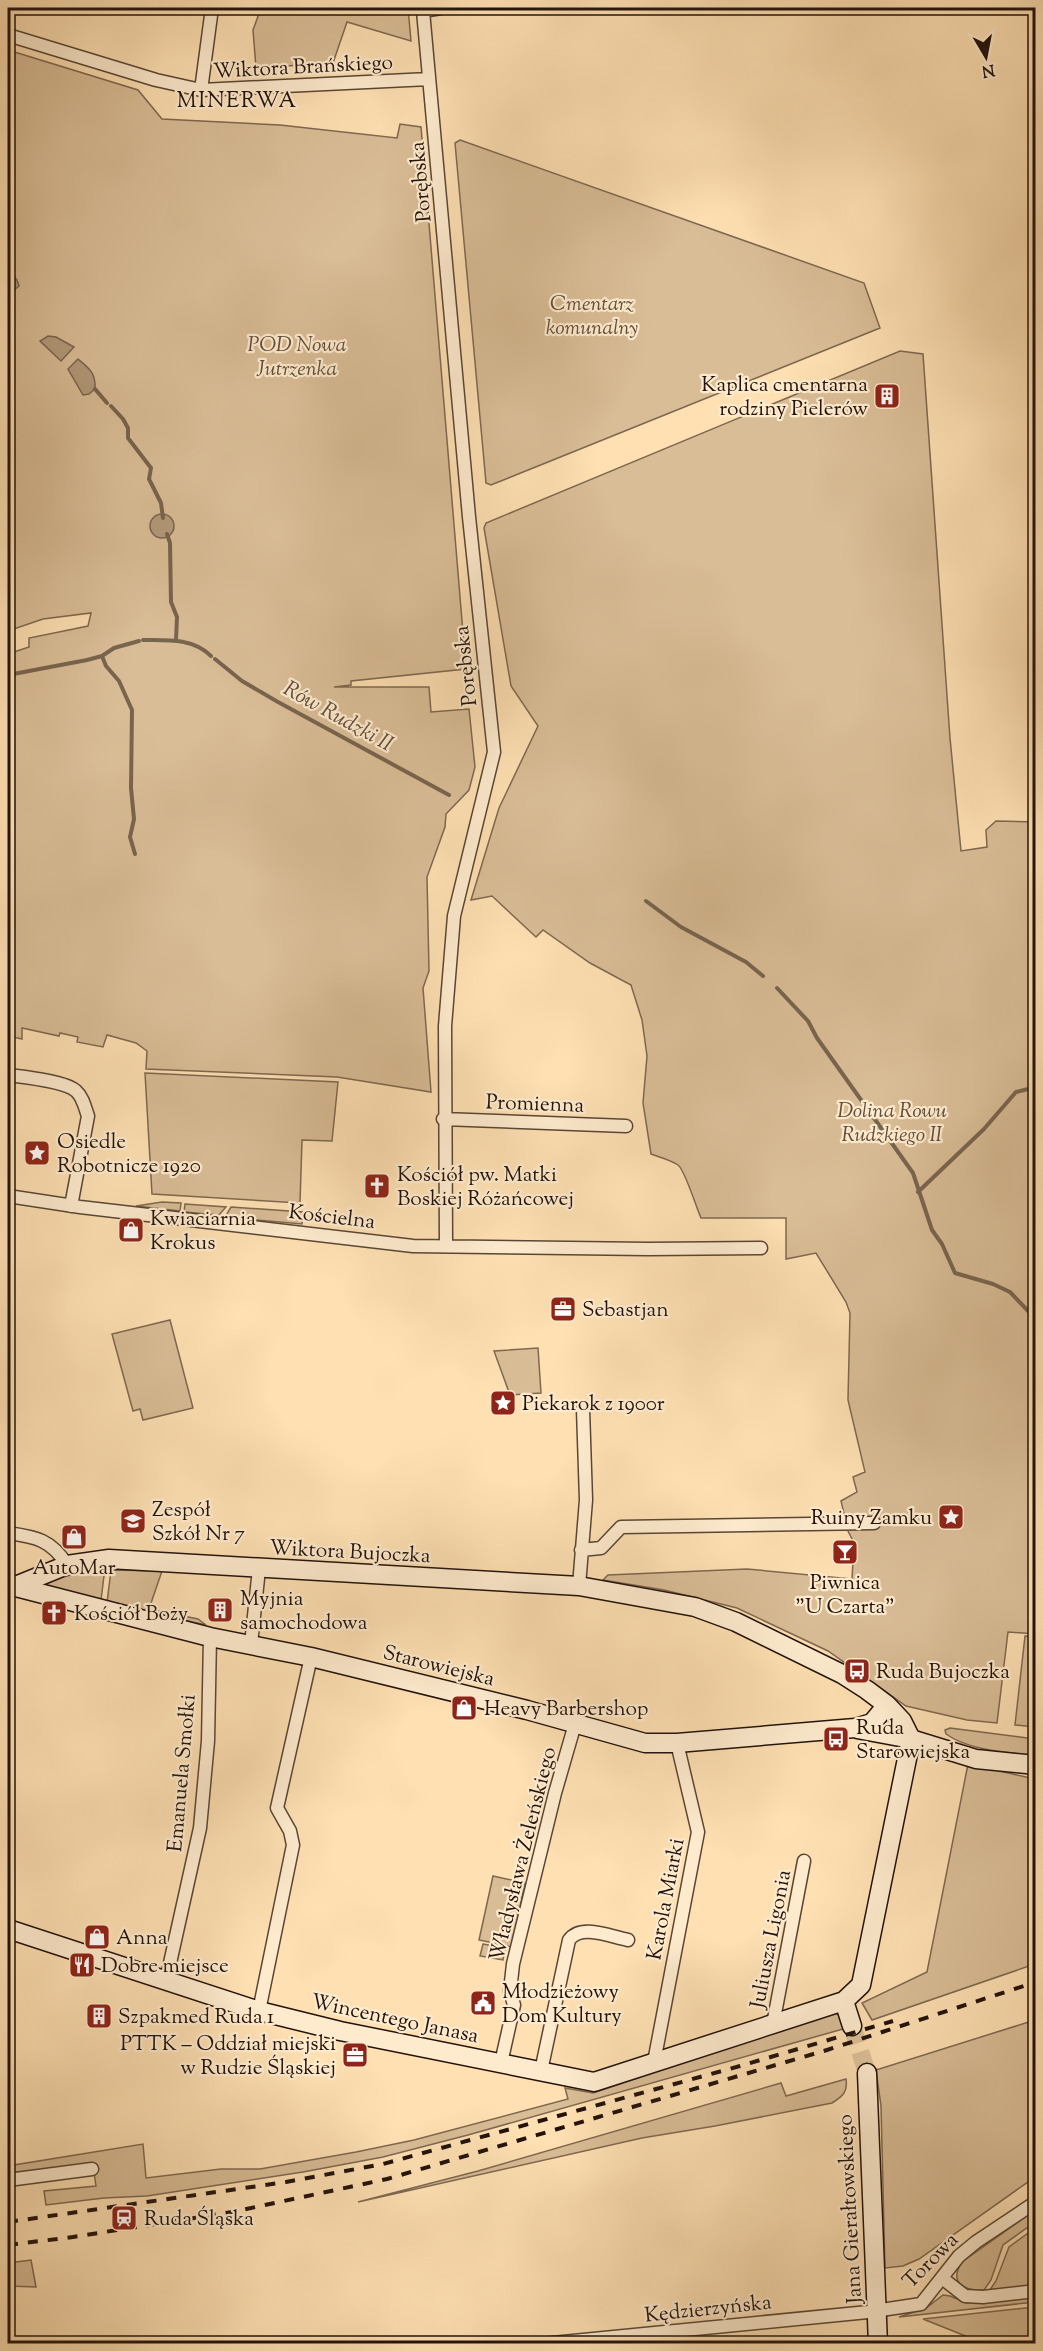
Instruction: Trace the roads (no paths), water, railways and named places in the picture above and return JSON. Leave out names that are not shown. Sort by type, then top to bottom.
[{"type":"street","points":[[201,90],[212,8]]},
{"type":"street","name":"Porębska","points":[[441,8],[423,11],[494,752],[454,916],[445,1026],[446,1246]]},
{"type":"street","name":"Wiktora Brańskiego","points":[[8,35],[156,80],[201,90],[429,79]]},
{"type":"street","points":[[8,1075],[62,1085],[75,1090],[83,1102],[88,1116],[71,1206]]},
{"type":"street","name":"Promienna","points":[[444,1119],[626,1126]]},
{"type":"street","name":"Kościelna","points":[[8,1196],[71,1206],[413,1246],[680,1250],[761,1248]]},
{"type":"street","points":[[579,1586],[586,1475],[583,1409]]},
{"type":"street","points":[[581,1550],[601,1548],[621,1527],[874,1523]]},
{"type":"street","points":[[8,1533],[36,1537],[60,1553],[67,1565]]},
{"type":"street","name":"Wiktora Bujoczka","points":[[12,1588],[67,1565],[109,1559],[579,1586],[695,1607],[736,1622],[842,1674],[887,1705],[902,1721],[911,1739]]},
{"type":"street","points":[[251,1644],[259,1569]]},
{"type":"street","name":"Starowiejska","points":[[12,1588],[210,1637],[311,1657],[527,1710],[645,1743],[677,1743],[855,1728],[872,1723],[887,1705]]},
{"type":"street","name":"Emanuela Smołki","points":[[166,1982],[200,1828],[208,1742],[210,1637]]},
{"type":"street","points":[[259,2010],[293,1845],[290,1831],[277,1808],[311,1657]]},
{"type":"street","name":"Władysława Żeleńskiego","points":[[501,2063],[514,2005],[510,1990],[513,1964],[555,1793],[575,1724]]},
{"type":"street","name":"Starowiejska","points":[[855,1728],[911,1739],[976,1759],[1035,1765]]},
{"type":"street","points":[[852,2026],[844,2001],[861,1985],[911,1739]]},
{"type":"street","name":"Karola Miarki","points":[[654,2062],[698,1832],[677,1743]]},
{"type":"street","name":"Juliusza Ligonia","points":[[773,2024],[804,1861]]},
{"type":"street","name":"Wincentego Janasa","points":[[8,1929],[166,1982],[339,2031],[594,2082],[844,2001]]},
{"type":"street","points":[[540,2071],[569,1940],[578,1932],[587,1932],[628,1940]]},
{"type":"street","name":"Jana Gierałtowskiego","points":[[867,2073],[878,2343]]},
{"type":"street","points":[[8,2180],[92,2169]]},
{"type":"street","name":"Torowa","points":[[877,2310],[921,2304],[959,2256],[1035,2202]]},
{"type":"street","points":[[942,2278],[965,2296],[1035,2291]]},
{"type":"street","name":"Kędzierzyńska","points":[[542,2343],[877,2310]]},
{"type":"waterway","points":[[95,389],[107,403]]},
{"type":"waterway","points":[[111,406],[128,428],[128,438],[151,468],[149,479],[161,503],[163,518]]},
{"type":"waterway","points":[[167,534],[170,543],[171,602],[177,617],[176,640]]},
{"type":"waterway","name":"Rów Rudzki II","points":[[143,640],[188,643],[211,656]]},
{"type":"waterway","name":"Rów Rudzki II","points":[[8,675],[87,660],[102,656],[114,648],[139,641]]},
{"type":"waterway","points":[[102,656],[106,666],[119,681],[132,710],[131,788],[134,819],[130,837],[135,854]]},
{"type":"waterway","name":"Rów Rudzki II","points":[[215,659],[242,681],[278,702],[449,795]]},
{"type":"waterway","name":"Rów Rudzki II","points":[[646,901],[681,927],[746,962],[763,976]]},
{"type":"waterway","name":"Rów Rudzki II","points":[[777,988],[808,1021],[817,1038],[913,1173],[932,1230],[942,1244],[955,1273],[993,1284],[1010,1292],[1030,1313],[1036,1332]]},
{"type":"waterway","points":[[918,1192],[984,1129],[1016,1092],[1036,1087]]},
{"type":"tunnel","points":[[852,2026],[867,2073]]},
{"type":"railway","points":[[8,2245],[232,2212],[387,2179],[827,2050],[1036,1982]]},
{"type":"railway","points":[[8,2222],[286,2182],[383,2164],[740,2066],[893,2021]]},
{"type":"place","name":"Kaplica cmentarna rodziny Pielerów","points":[[887,396]]},
{"type":"place","name":"Osiedle Robotnicze 1920","points":[[37,1153]]},
{"type":"place","name":"Kościół pw. Matki Boskiej Różańcowej","points":[[377,1186]]},
{"type":"place","name":"Kwiaciarnia Krokus","points":[[131,1230]]},
{"type":"place","name":"Sebastjan","points":[[563,1309]]},
{"type":"place","name":"Piekarok z 1900r","points":[[503,1403]]},
{"type":"place","name":"Ruiny Zamku","points":[[951,1517]]},
{"type":"place","name":"Zespół Szkół Nr 7","points":[[133,1521]]},
{"type":"place","name":"AutoMar","points":[[74,1537]]},
{"type":"place","name":"Piwnica \"U Czarta\"","points":[[845,1552]]},
{"type":"place","name":"Myjnia samochodowa","points":[[220,1610]]},
{"type":"place","name":"Kościół Boży","points":[[54,1613]]},
{"type":"place","name":"Ruda Bujoczka","points":[[857,1671]]},
{"type":"place","name":"Heavy Barbershop","points":[[464,1708]]},
{"type":"place","name":"Ruda Starowiejska","points":[[836,1739]]},
{"type":"place","name":"Anna","points":[[97,1937]]},
{"type":"place","name":"Dobre miejsce","points":[[82,1965]]},
{"type":"place","name":"Młodzieżowy Dom Kultury","points":[[483,2003]]},
{"type":"place","name":"Szpakmed Ruda 1","points":[[99,2016]]},
{"type":"place","name":"PTTK – Oddział miejski w Rudzie Śląskiej","points":[[355,2055]]},
{"type":"place","name":"Ruda Śląska","points":[[124,2218]]},
{"type":"district","name":"MINERWA","points":[[237,99]]},
{"type":"park label","name":"Cmentarz komunalny","points":[[592,315]]},
{"type":"park label","name":"POD Nowa Jutrzenka","points":[[297,356]]},
{"type":"park label","name":"Dolina Rowu Rudzkiego II","points":[[892,1122]]}]
